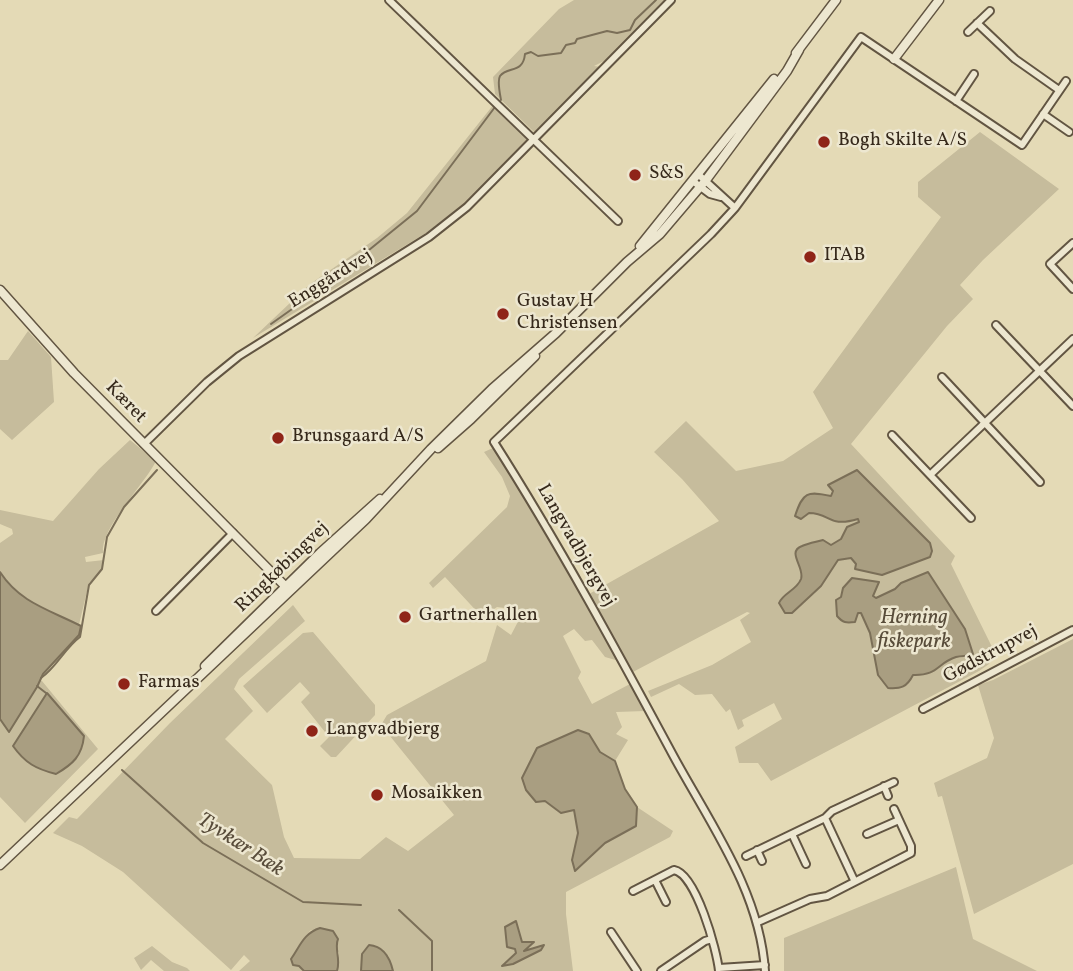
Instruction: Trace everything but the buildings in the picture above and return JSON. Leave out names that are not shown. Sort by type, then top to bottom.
[{"type":"street","points":[[389,0],[618,221]]},
{"type":"street","name":"Enggårdvej","points":[[144,444],[207,382],[239,356],[429,237],[467,208],[671,0]]},
{"type":"street","points":[[701,183],[779,82],[836,0]]},
{"type":"street","points":[[939,0],[894,59],[1022,145],[1066,80]]},
{"type":"street","points":[[968,32],[990,10]]},
{"type":"street","points":[[977,23],[1015,59],[1059,90]]},
{"type":"street","name":"Langvadbjergvej","points":[[765,968],[758,922],[742,881],[631,676],[529,496],[494,442],[735,208],[861,37],[894,59]]},
{"type":"street","points":[[956,101],[974,74]]},
{"type":"street","points":[[1043,114],[1069,132]]},
{"type":"street","points":[[701,183],[735,208]]},
{"type":"street","points":[[701,183],[721,197]]},
{"type":"street","name":"Ringkøbingvej","points":[[627,262],[665,228],[701,183]]},
{"type":"street","name":"Ringkøbingvej","points":[[0,865],[366,519],[492,389],[556,333],[627,262],[701,183]]},
{"type":"street","points":[[1073,243],[1050,264],[1073,289]]},
{"type":"street","name":"Kæret","points":[[0,290],[74,373],[286,587]]},
{"type":"street","points":[[996,325],[1073,406]]},
{"type":"street","points":[[930,475],[1073,340]]},
{"type":"street","points":[[942,377],[1040,482]]},
{"type":"street","points":[[892,435],[971,519]]},
{"type":"street","name":"Ringkøbingvej","points":[[194,680],[218,651],[368,509],[399,484]]},
{"type":"street","points":[[156,611],[233,533]]},
{"type":"street","name":"Gødstrupvej","points":[[923,709],[1073,630]]},
{"type":"street","points":[[746,856],[894,782]]},
{"type":"street","points":[[884,786],[888,796]]},
{"type":"street","points":[[758,922],[810,899],[827,896],[911,853],[911,846],[894,809]]},
{"type":"street","points":[[825,818],[854,880]]},
{"type":"street","points":[[867,834],[899,820]]},
{"type":"street","points":[[792,834],[806,864]]},
{"type":"street","points":[[757,850],[762,861]]},
{"type":"street","points":[[633,891],[674,870],[684,875],[708,923],[719,969],[765,968]]},
{"type":"street","points":[[655,880],[666,902]]},
{"type":"street","points":[[611,932],[637,971]]},
{"type":"street","points":[[661,971],[712,939]]},
{"type":"street","points":[[617,961],[626,955]]},
{"type":"shaded area","points":[[574,0],[666,0],[606,60],[594,66],[601,67],[534,132],[495,94],[493,77],[559,9]]},
{"type":"shaded area","points":[[494,104],[528,139],[465,203],[426,233],[253,338],[310,284],[377,238],[407,213]]},
{"type":"shaded area","points":[[980,132],[1059,189],[960,285],[973,299],[947,326],[851,444],[955,556],[951,564],[994,651],[989,664],[979,671],[771,781],[758,763],[739,763],[735,747],[782,719],[774,703],[742,720],[744,726],[738,730],[730,709],[726,712],[712,694],[695,695],[679,684],[651,697],[648,691],[712,665],[751,642],[740,620],[750,613],[747,612],[631,673],[589,594],[719,521],[654,452],[686,421],[736,471],[783,461],[833,428],[813,392],[941,217],[918,197],[918,182]]},
{"type":"shaded area","points":[[28,331],[51,357],[54,402],[12,440],[0,429],[0,360],[8,360]]},
{"type":"shaded area","points":[[130,440],[156,461],[108,531],[103,553],[85,557],[86,562],[104,560],[101,571],[89,583],[77,633],[36,678],[42,681],[98,749],[25,823],[0,797],[0,543],[13,534],[12,529],[0,524],[0,510],[53,521],[99,469]]},
{"type":"shaded area","points":[[495,447],[619,661],[605,657],[592,640],[585,641],[574,629],[563,636],[581,672],[578,678],[592,704],[630,684],[645,711],[616,712],[622,727],[616,734],[628,740],[615,761],[600,752],[589,734],[537,748],[522,778],[561,813],[574,810],[578,833],[572,860],[575,870],[605,843],[636,826],[637,807],[673,831],[670,837],[566,892],[573,971],[393,971],[388,955],[362,954],[361,971],[337,971],[339,953],[327,931],[311,930],[298,950],[298,960],[304,971],[239,971],[250,961],[244,955],[231,970],[123,872],[82,846],[53,833],[69,817],[77,819],[170,723],[293,605],[305,621],[239,679],[234,689],[253,711],[225,739],[272,785],[284,837],[294,858],[360,859],[386,837],[408,851],[454,815],[381,725],[387,715],[486,661],[497,625],[511,635],[522,614],[512,609],[497,607],[482,617],[445,577],[433,588],[429,583],[507,507],[510,496],[502,477],[484,452]]},
{"type":"shaded area","points":[[313,632],[375,705],[375,715],[336,757],[331,757],[320,746],[329,737],[301,702],[310,693],[300,682],[267,713],[243,686],[303,633]]},
{"type":"shaded area","points":[[1073,639],[1073,864],[974,914],[942,796],[938,797],[934,783],[987,758],[994,738],[978,685]]},
{"type":"shaded area","points":[[956,867],[973,939],[1037,971],[784,971],[784,938]]},
{"type":"shaded area","points":[[152,946],[172,962],[190,971],[164,971],[151,960],[141,970],[134,958]]},
{"type":"water","name":"Herning fiskepark","points":[[857,470],[930,543],[930,557],[882,575],[855,569],[856,564],[851,558],[838,560],[821,586],[792,613],[785,613],[779,603],[801,579],[796,556],[798,549],[823,540],[831,545],[841,539],[847,527],[859,522],[858,519],[835,521],[809,513],[801,519],[795,516],[801,502],[811,494],[831,496],[833,491],[828,485]]},
{"type":"water","points":[[0,572],[8,583],[26,598],[81,626],[79,635],[43,674],[9,732],[0,719]]},
{"type":"water","name":"Herning fiskepark","points":[[928,572],[965,629],[973,654],[956,657],[928,673],[913,675],[903,686],[888,688],[878,675],[870,633],[861,613],[858,613],[855,622],[843,621],[837,616],[836,600],[841,597],[843,588],[852,578],[879,582],[873,596],[876,598],[901,583]]},
{"type":"water","points":[[47,693],[84,736],[76,759],[56,774],[32,764],[13,746]]},
{"type":"water","points":[[578,730],[589,734],[600,752],[615,761],[625,789],[637,807],[636,826],[605,843],[575,871],[572,860],[578,833],[574,810],[561,813],[545,801],[536,802],[526,790],[522,778],[537,748]]},
{"type":"water","points":[[516,921],[522,942],[534,942],[524,951],[544,945],[541,950],[513,964],[502,966],[516,953],[515,949],[507,947],[505,927]]},
{"type":"water","points":[[320,928],[333,931],[338,939],[337,971],[304,971],[293,965],[291,959],[303,940]]},
{"type":"water","points":[[369,945],[386,954],[393,971],[361,971],[362,954]]},
{"type":"waterway","points":[[501,100],[500,76],[518,67],[525,54],[531,52],[538,56],[561,53],[566,45],[575,43],[577,39],[607,31],[617,33],[630,30],[635,20],[656,0]]},
{"type":"waterway","points":[[271,324],[309,297],[314,288],[321,289],[417,211],[495,107]]},
{"type":"waterway","points":[[41,678],[80,637],[89,585],[102,569],[107,537],[124,507],[157,470]]},
{"type":"waterway","name":"Tyvkær Bæk","points":[[37,686],[46,693]]},
{"type":"waterway","name":"Tyvkær Bæk","points":[[122,770],[203,843],[303,902],[361,905]]},
{"type":"waterway","name":"Tyvkær Bæk","points":[[399,910],[432,941],[432,971]]},
{"type":"place","name":"Bogh Skilte A/S","points":[[824,142]]},
{"type":"place","name":"S&S","points":[[635,175]]},
{"type":"place","name":"ITAB","points":[[810,257]]},
{"type":"place","name":"Gustav H Christensen","points":[[503,314]]},
{"type":"place","name":"Brunsgaard A/S","points":[[278,438]]},
{"type":"place","name":"Gartnerhallen","points":[[405,617]]},
{"type":"place","name":"Farmas","points":[[124,684]]},
{"type":"place","name":"Langvadbjerg","points":[[312,731]]},
{"type":"place","name":"Mosaikken","points":[[377,795]]}]
